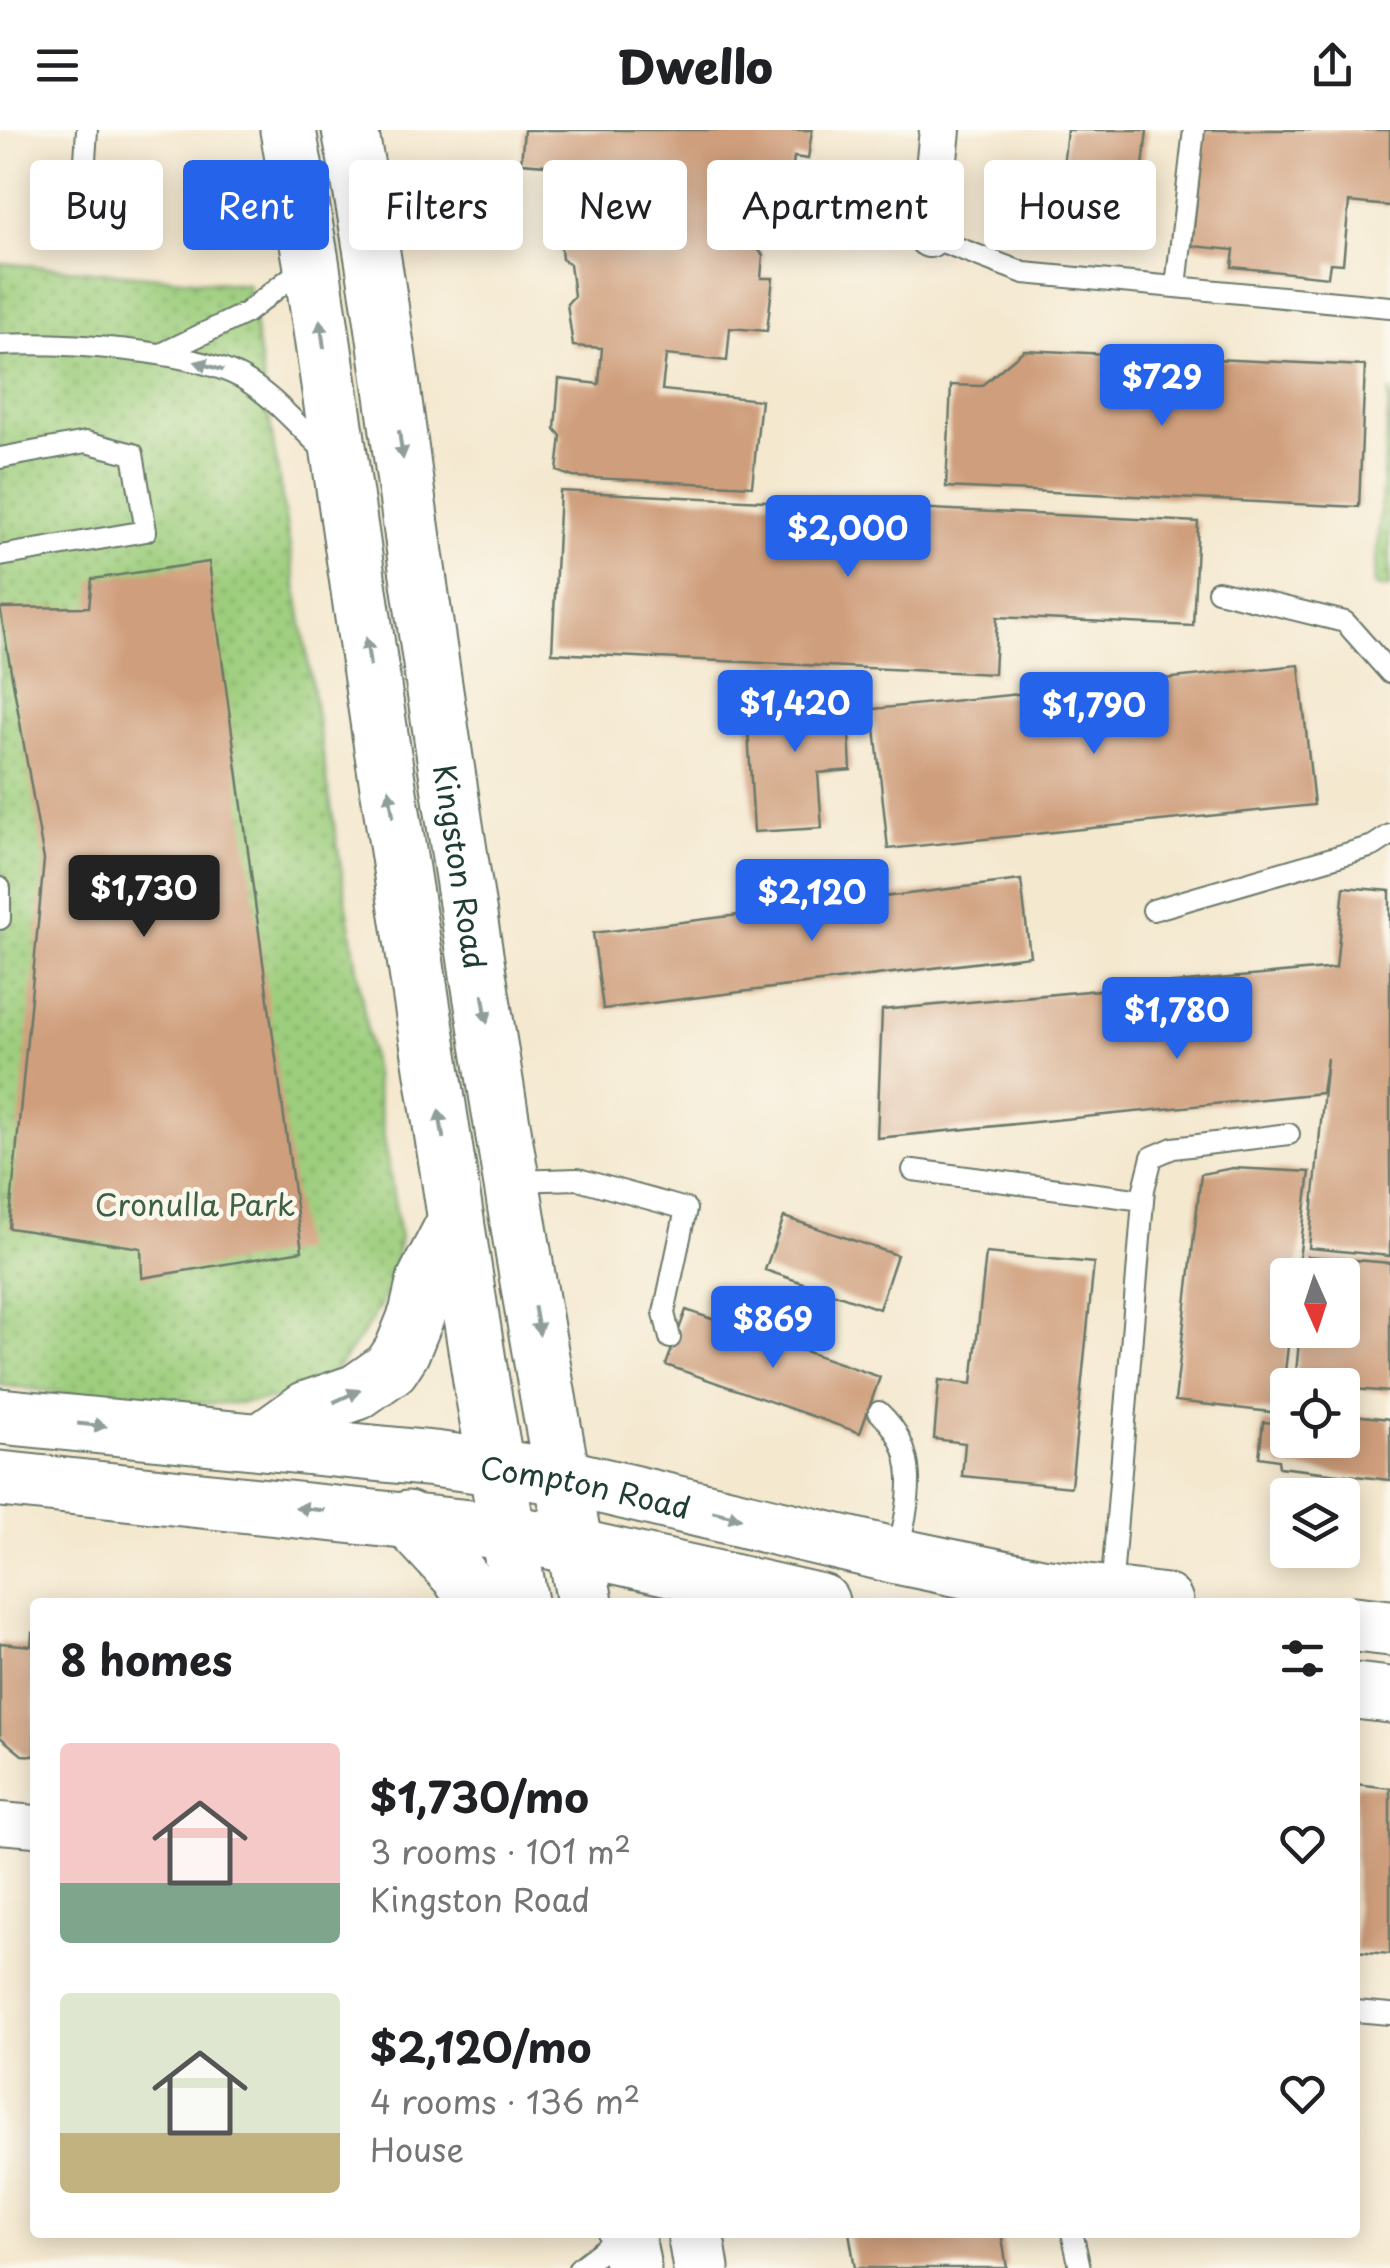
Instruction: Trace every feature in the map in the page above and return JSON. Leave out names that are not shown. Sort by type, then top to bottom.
[{"type":"main road","name":"Kingston Road","points":[[288,130],[456,1220],[519,1598]]},
{"type":"main road","name":"Kingston Road","points":[[350,130],[378,283],[423,615],[513,1181],[585,1598]]},
{"type":"main road","points":[[262,1441],[307,1410],[357,1392],[391,1368],[417,1314],[424,1280],[456,1220]]},
{"type":"main road","name":"Compton Road","points":[[0,1416],[498,1467],[564,1478],[1041,1586],[1128,1598]]},
{"type":"main road","name":"Compton Road","points":[[0,1479],[509,1532],[803,1598]]},
{"type":"main road","points":[[407,1519],[459,1576],[473,1598]]},
{"type":"main road","points":[[1360,1625],[1390,1628]]},
{"type":"main road","points":[[627,2238],[633,2268]]},
{"type":"main road","points":[[696,2238],[701,2268]]},
{"type":"street","points":[[937,160],[940,130]]},
{"type":"street","points":[[0,1822],[30,1825]]},
{"type":"lane","points":[[86,160],[87,130]]},
{"type":"lane","points":[[1176,286],[1194,130]]},
{"type":"lane","points":[[963,250],[1024,273],[1390,307]]},
{"type":"lane","points":[[161,354],[246,313],[311,261]]},
{"type":"lane","points":[[0,345],[28,343],[161,354],[230,373],[260,389],[341,465]]},
{"type":"lane","points":[[0,458],[86,442],[134,454],[146,532],[0,556]]},
{"type":"lane","points":[[1218,591],[1345,622],[1390,673]]},
{"type":"lane","points":[[1152,910],[1373,846],[1390,835]]},
{"type":"lane","points":[[0,888],[0,919]]},
{"type":"lane","points":[[1110,1596],[1144,1200],[1152,1157],[1174,1148],[1289,1134]]},
{"type":"lane","points":[[913,1170],[1144,1200]]},
{"type":"lane","points":[[513,1181],[578,1179],[686,1209],[664,1313],[670,1338]]},
{"type":"lane","points":[[879,1412],[894,1430],[910,1469],[909,1500],[897,1556]]},
{"type":"lane","points":[[1360,2011],[1390,2014]]},
{"type":"lane","points":[[579,2268],[618,2238]]},
{"type":"lane","points":[[1073,2238],[1080,2268]]},
{"type":"green space","name":"Cronulla Park","points":[[0,263],[248,285],[400,1238],[387,1291],[353,1347],[333,1372],[313,1388],[287,1397],[251,1402],[161,1402],[0,1385]]},
{"type":"green space","points":[[1390,391],[1390,588],[1374,586]]},
{"type":"building","points":[[524,130],[812,130],[808,159],[707,160],[707,250],[759,250],[763,255],[761,278],[773,278],[767,331],[730,328],[727,361],[666,355],[662,390],[761,400],[752,486],[573,477],[557,471],[561,436],[555,429],[559,379],[599,384],[602,348],[573,346],[567,304],[574,296],[570,264],[562,259],[561,250],[687,250],[687,160],[543,160],[543,165],[521,160]]},
{"type":"building","points":[[1067,130],[1147,130],[1144,160],[1064,160]]},
{"type":"building","points":[[1204,130],[1390,130],[1390,206],[1349,202],[1343,264],[1330,263],[1328,277],[1232,267],[1234,250],[1192,246]]},
{"type":"building","points":[[1024,350],[1365,366],[1359,507],[946,487],[951,385],[981,386]]},
{"type":"building","points":[[560,491],[1198,522],[1193,626],[997,617],[994,674],[552,653]]},
{"type":"building","points":[[209,562],[302,1251],[142,1278],[141,1248],[9,1228],[44,860],[0,608],[89,607],[92,579]]},
{"type":"building","points":[[1299,665],[1314,805],[888,849],[873,709]]},
{"type":"building","points":[[847,690],[851,770],[818,773],[822,828],[754,832],[746,696]]},
{"type":"building","points":[[1021,880],[1030,956],[603,1009],[593,933]]},
{"type":"building","points":[[1344,887],[1390,891],[1390,1256],[1309,1248],[1327,1058],[1322,1093],[877,1138],[882,1010],[1336,968]]},
{"type":"building","points":[[1233,1168],[1310,1172],[1299,1258],[1270,1258],[1270,1348],[1288,1348],[1285,1368],[1270,1368],[1270,1412],[1175,1401],[1201,1174]]},
{"type":"building","points":[[784,1217],[897,1255],[879,1309],[765,1270]]},
{"type":"building","points":[[986,1253],[1094,1263],[1071,1487],[962,1476],[965,1443],[934,1439],[939,1380],[972,1384]]},
{"type":"building","points":[[1360,1260],[1390,1263],[1390,1392],[1360,1390],[1360,1368],[1296,1368],[1298,1348],[1360,1348]]},
{"type":"building","points":[[686,1310],[880,1377],[860,1433],[666,1365]]},
{"type":"building","points":[[1360,1416],[1390,1419],[1390,1480],[1279,1467],[1278,1460],[1259,1457],[1263,1422],[1270,1423],[1270,1458],[1360,1458]]},
{"type":"building","points":[[0,1643],[30,1646],[30,1756],[22,1755],[0,1737]]},
{"type":"building","points":[[1360,1785],[1390,1788],[1390,1954],[1360,1951]]},
{"type":"building","points":[[850,2238],[1002,2238],[1007,2268],[855,2268]]}]
